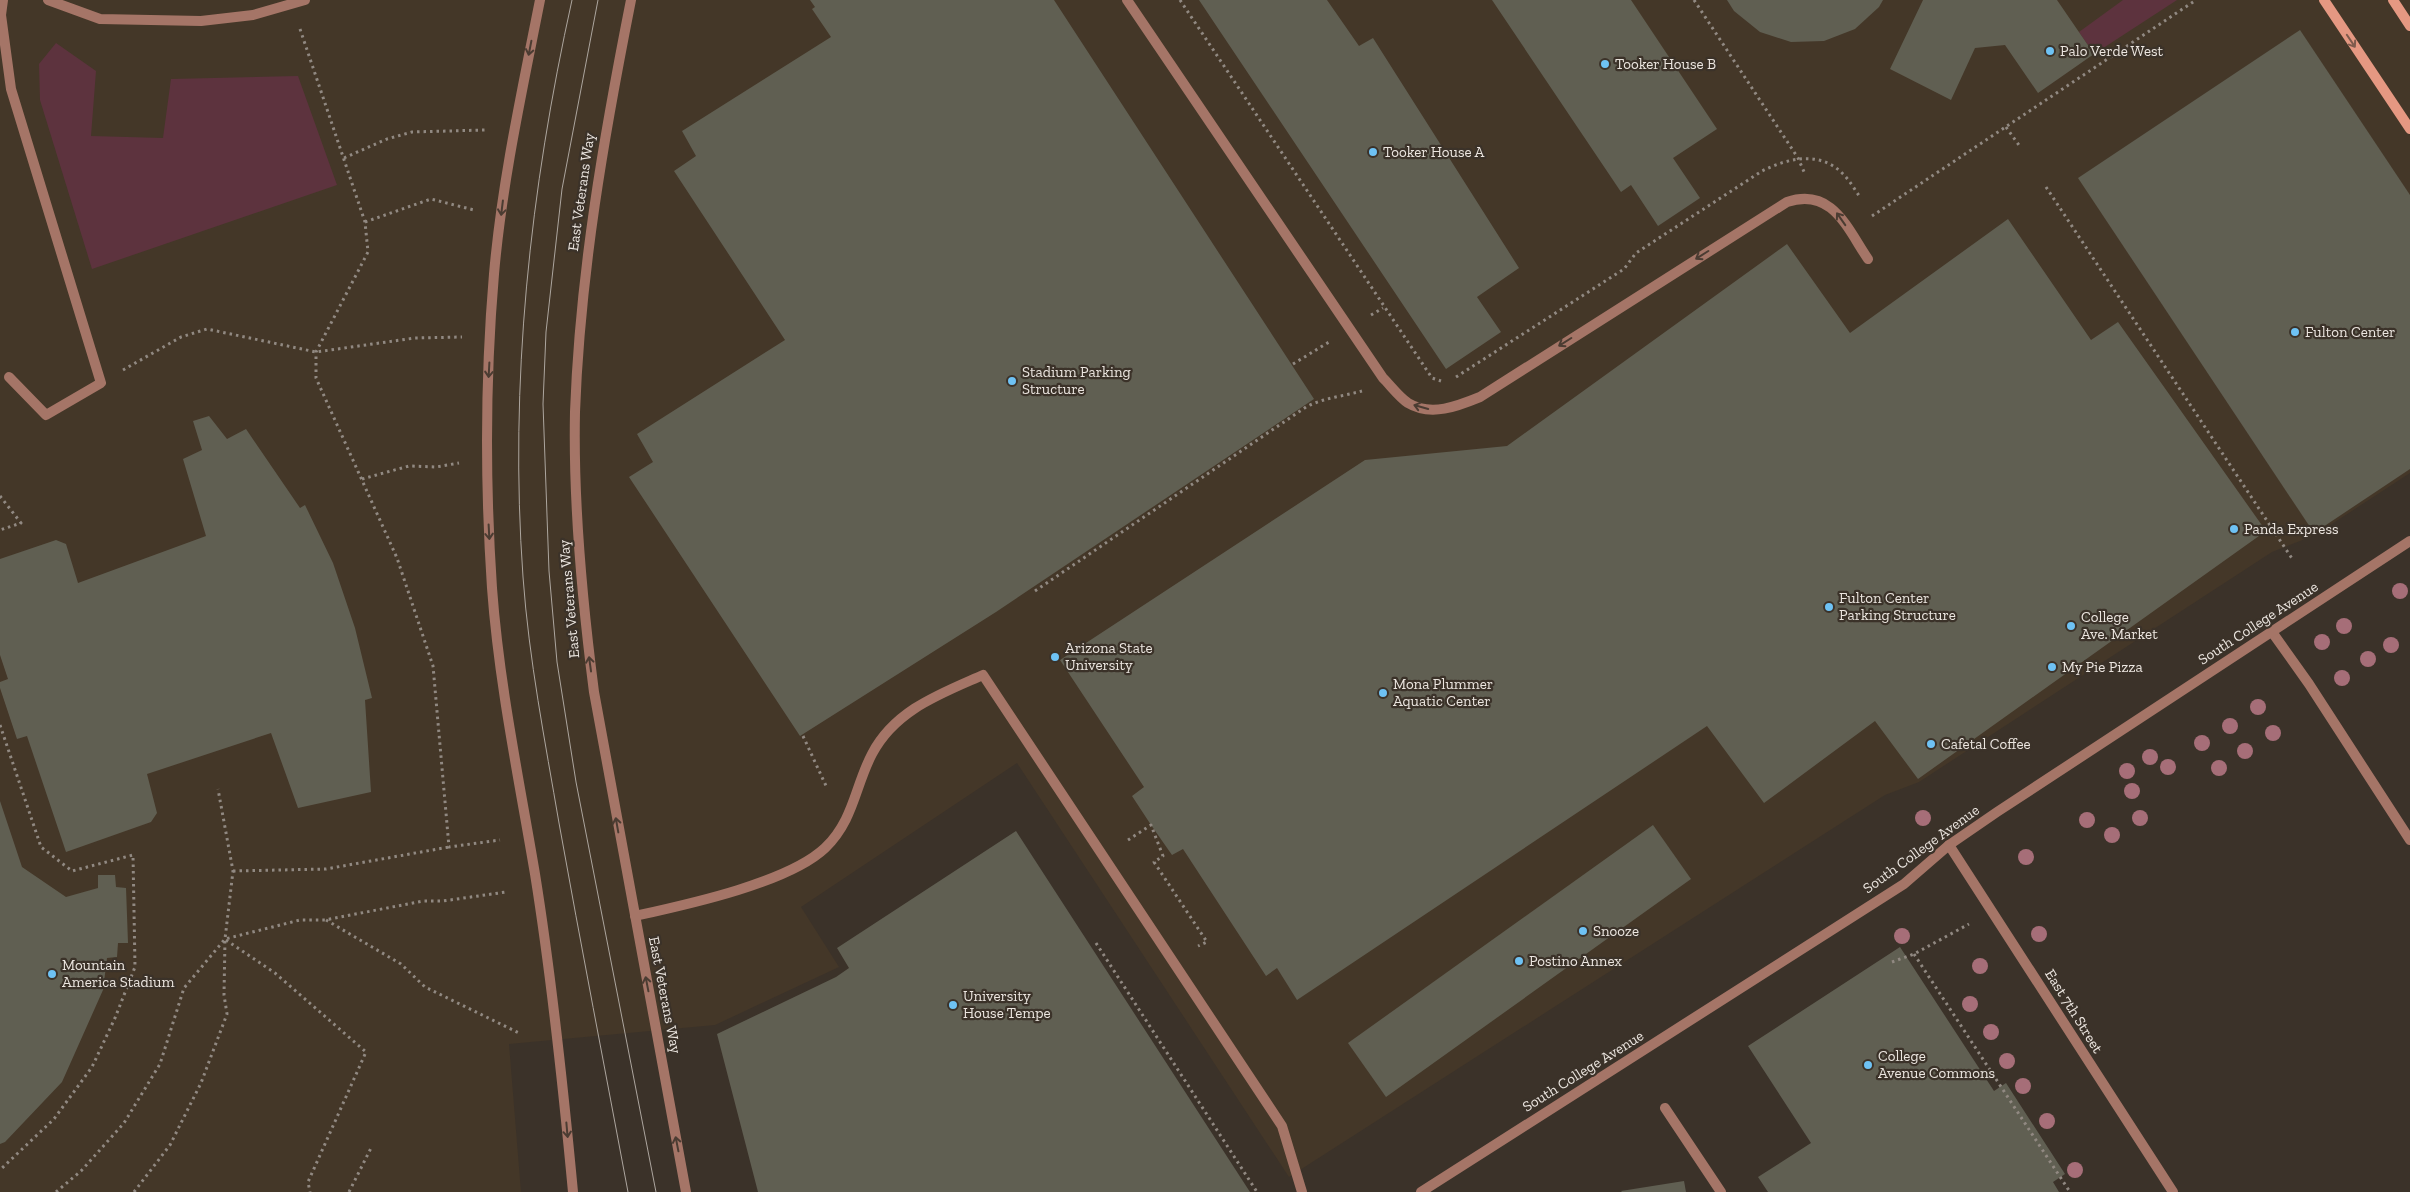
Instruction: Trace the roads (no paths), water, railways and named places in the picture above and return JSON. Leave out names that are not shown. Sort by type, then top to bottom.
[{"type":"main road","points":[[2324,0],[2410,129]]},
{"type":"main road","points":[[2392,0],[2410,26]]},
{"type":"street","points":[[3,0],[1,15],[11,89],[101,383],[46,414],[9,377]]},
{"type":"street","points":[[48,0],[100,20],[201,21],[253,15],[305,0]]},
{"type":"street","points":[[540,0],[515,126],[494,272],[486,418],[486,478],[492,591],[499,656],[557,1028],[573,1192]]},
{"type":"street","name":"East Veterans Way","points":[[632,0],[608,115],[596,188],[585,276],[575,413],[576,488],[585,624],[594,692],[686,1192]]},
{"type":"street","points":[[1127,0],[1382,378],[1408,403],[1428,409],[1453,408],[1480,397],[1787,202],[1802,197],[1815,198],[1836,212],[1868,259]]},
{"type":"street","name":"South College Avenue","points":[[1420,1192],[1904,884],[1949,845],[2410,541]]},
{"type":"street","points":[[2272,632],[2309,684],[2410,840]]},
{"type":"street","points":[[634,916],[674,907],[777,877],[802,865],[825,848],[844,824],[871,755],[885,732],[906,712],[983,675],[1282,1126],[1302,1192]]},
{"type":"street","name":"East 7th Street","points":[[1949,845],[2173,1192]]},
{"type":"street","points":[[1665,1108],[1721,1192]]},
{"type":"tram line","points":[[572,0],[557,71],[545,143],[526,287],[521,359],[519,504],[529,639],[538,700],[567,869],[628,1192]]},
{"type":"tram line","points":[[598,0],[562,189],[546,332],[543,404],[549,571],[557,662],[576,782],[656,1192]]},
{"type":"place","name":"Palo Verde West","points":[[2050,51]]},
{"type":"place","name":"Tooker House B","points":[[1605,64]]},
{"type":"place","name":"Tooker House A","points":[[1373,152]]},
{"type":"place","name":"Fulton Center","points":[[2295,332]]},
{"type":"place","name":"Stadium Parking Structure","points":[[1012,381]]},
{"type":"place","name":"Panda Express","points":[[2234,529]]},
{"type":"place","name":"Fulton Center Parking Structure","points":[[1829,607]]},
{"type":"place","name":"College Ave. Market","points":[[2071,626]]},
{"type":"place","name":"Arizona State University","points":[[1055,657]]},
{"type":"place","name":"My Pie Pizza","points":[[2052,667]]},
{"type":"place","name":"Mona Plummer Aquatic Center","points":[[1383,693]]},
{"type":"place","name":"Cafetal Coffee","points":[[1931,744]]},
{"type":"place","name":"Snooze","points":[[1583,931]]},
{"type":"place","name":"Postino Annex","points":[[1519,961]]},
{"type":"place","name":"Mountain America Stadium","points":[[52,974]]},
{"type":"place","name":"University House Tempe","points":[[953,1005]]},
{"type":"place","name":"College Avenue Commons","points":[[1868,1065]]}]
